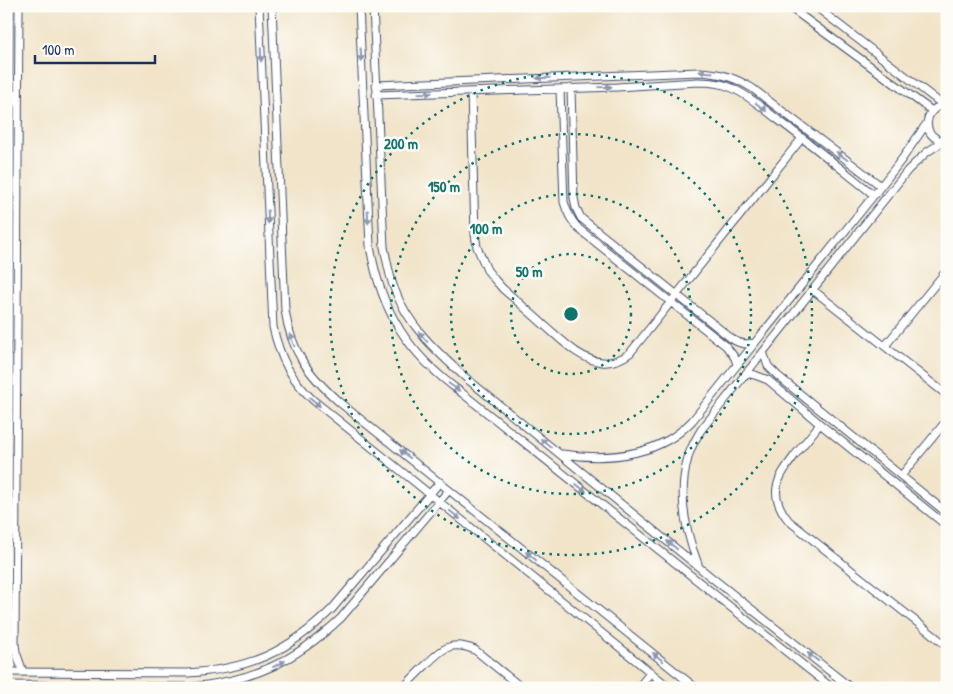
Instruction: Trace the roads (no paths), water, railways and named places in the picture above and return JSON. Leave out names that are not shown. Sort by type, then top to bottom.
[{"type":"street","points":[[6,428],[8,6]]},
{"type":"street","points":[[19,6],[15,644],[23,672]]},
{"type":"street","points":[[259,6],[273,327],[283,360],[291,374],[313,400],[670,688]]},
{"type":"street","points":[[272,6],[285,310],[287,327],[301,359],[323,387],[339,402],[696,688]]},
{"type":"street","points":[[359,6],[370,246],[378,285],[394,321],[405,338],[424,361],[446,381],[832,688]]},
{"type":"street","points":[[373,6],[384,247],[394,289],[405,312],[430,345],[445,359],[851,688]]},
{"type":"street","points":[[788,6],[932,111]]},
{"type":"street","points":[[815,6],[945,105]]},
{"type":"street","points":[[376,85],[713,72],[740,81],[752,88],[881,186]]},
{"type":"street","points":[[376,95],[616,87],[698,82],[722,84],[744,94],[874,195]]},
{"type":"street","points":[[571,88],[574,203],[578,213],[586,223],[736,341],[745,344],[755,343]]},
{"type":"street","points":[[560,89],[564,202],[574,225],[726,346],[735,358],[737,365]]},
{"type":"street","points":[[471,92],[475,234],[487,270],[499,285],[575,351],[592,360],[602,362],[617,360],[630,353],[802,138]]},
{"type":"street","points":[[560,454],[587,457],[620,455],[655,446],[681,431],[692,421],[874,195],[927,123],[932,111],[939,106],[945,105]]},
{"type":"street","points":[[927,123],[932,135],[945,141]]},
{"type":"street","points":[[699,566],[692,548],[685,516],[685,471],[693,443],[701,430],[908,170],[927,152],[945,141]]},
{"type":"street","points":[[885,346],[947,270]]},
{"type":"street","points":[[813,290],[947,395]]},
{"type":"street","points":[[763,352],[768,366],[778,376],[947,513]]},
{"type":"street","points":[[746,373],[755,374],[768,380],[947,526]]},
{"type":"street","points":[[901,476],[947,420]]},
{"type":"street","points":[[820,424],[782,472],[778,481],[776,492],[782,512],[789,520],[947,646]]},
{"type":"street","points":[[6,672],[211,672],[234,667],[277,651],[297,639],[332,609],[440,482]]},
{"type":"street","points":[[6,686],[191,687],[232,681],[283,662],[317,640],[341,618],[449,490]]},
{"type":"street","points":[[403,688],[438,653],[456,645],[466,646],[475,650],[522,688]]},
{"type":"street","points":[[638,688],[651,672]]},
{"type":"street","points":[[652,688],[659,679]]}]
